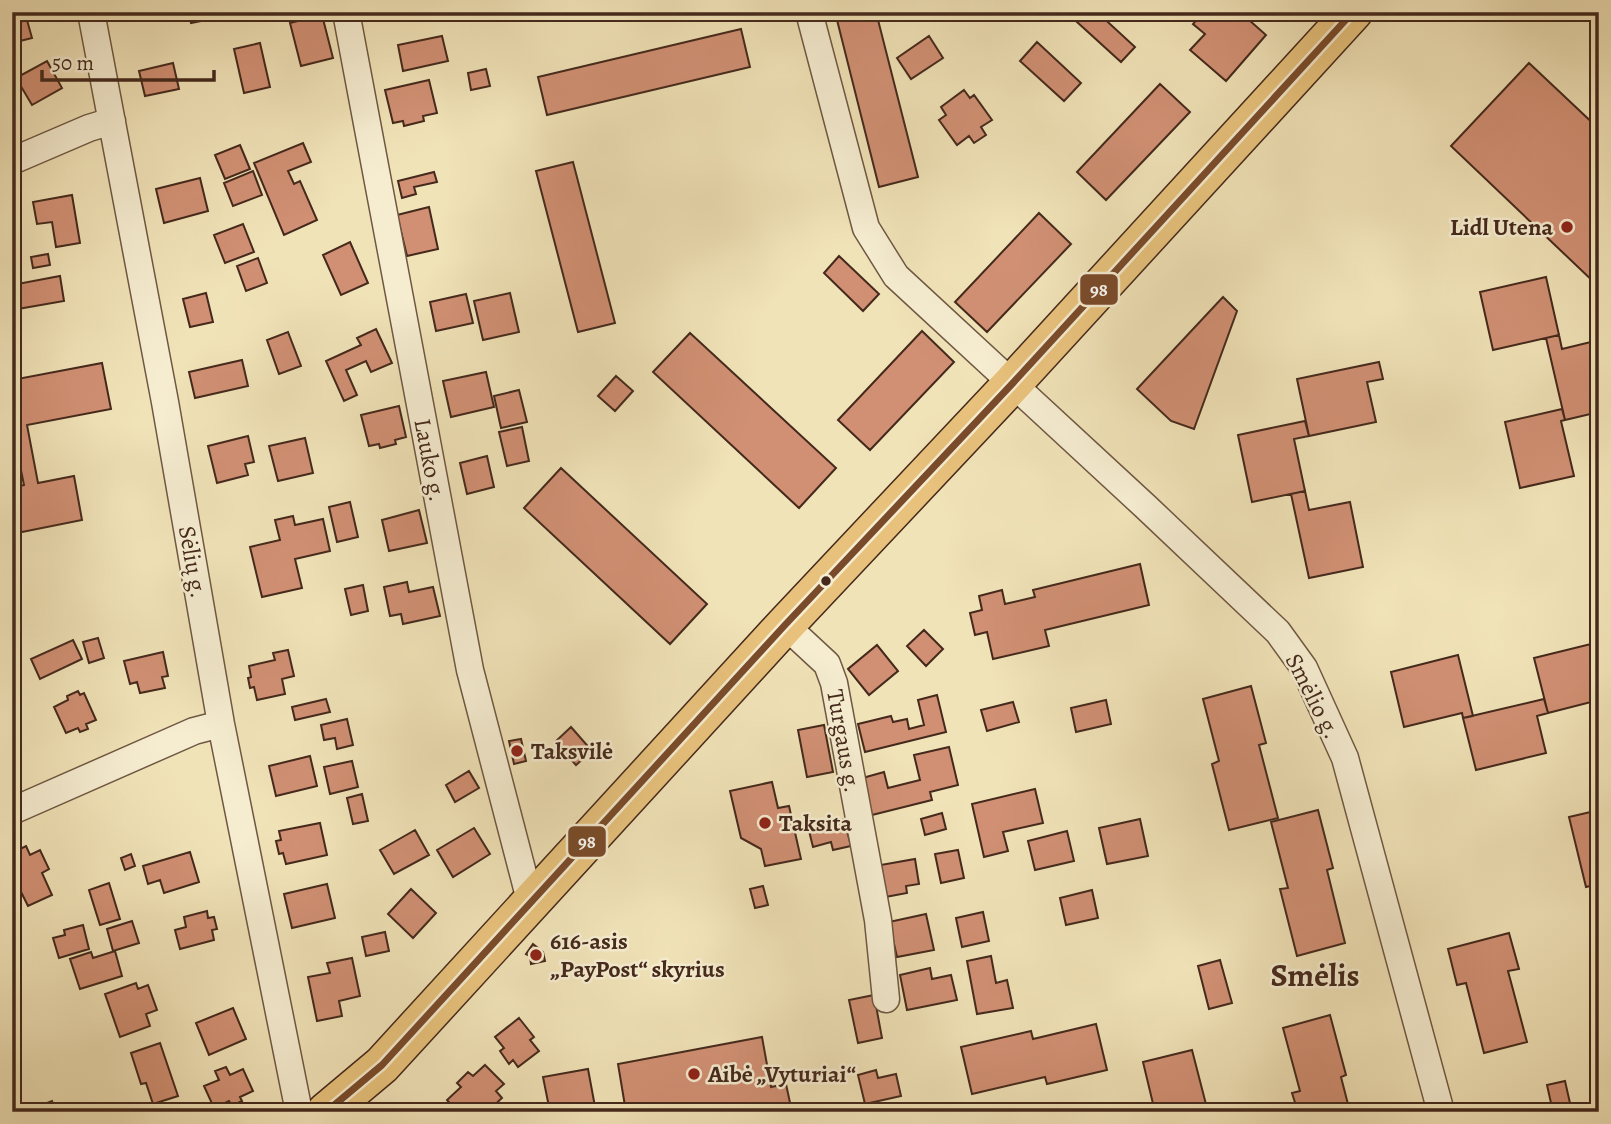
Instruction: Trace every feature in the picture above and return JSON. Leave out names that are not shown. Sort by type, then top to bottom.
[{"type":"main road","points":[[326,1112],[382,1065],[1353,12]]},
{"type":"street","name":"Sėlių g.","points":[[91,12],[165,402],[220,724],[299,1112]]},
{"type":"street","name":"Lauko g.","points":[[346,12],[470,670],[531,904]]},
{"type":"street","name":"Smėlio g.","points":[[809,12],[866,228],[896,276],[1278,632],[1304,668],[1345,758],[1441,1112]]},
{"type":"street","points":[[12,162],[89,128],[112,121]]},
{"type":"street","name":"Turgaus g.","points":[[785,625],[827,664],[834,683],[878,920],[886,999]]},
{"type":"street","points":[[12,811],[194,731],[220,724]]},
{"type":"building","points":[[189,12],[220,12],[221,17],[191,23]]},
{"type":"building","points":[[835,12],[876,12],[918,177],[879,187]]},
{"type":"building","points":[[1066,12],[1097,12],[1135,47],[1121,62]]},
{"type":"building","points":[[1203,12],[1240,12],[1266,35],[1226,81],[1190,50],[1205,34],[1193,24]]},
{"type":"building","points":[[322,15],[333,58],[301,66],[290,23]]},
{"type":"building","points":[[27,20],[32,38],[12,43],[12,24]]},
{"type":"building","points":[[741,29],[750,67],[547,115],[538,77]]},
{"type":"building","points":[[442,36],[448,61],[403,71],[398,45]]},
{"type":"building","points":[[929,36],[943,58],[911,79],[897,58]]},
{"type":"building","points":[[1037,42],[1081,83],[1064,101],[1020,61]]},
{"type":"building","points":[[260,43],[270,87],[244,93],[234,49]]},
{"type":"building","points":[[47,61],[62,88],[32,105],[16,78]]},
{"type":"building","points":[[173,63],[179,89],[145,96],[139,71]]},
{"type":"building","name":"Lidl Utena","points":[[1529,63],[1599,129],[1599,287],[1451,146]]},
{"type":"building","points":[[486,69],[490,86],[471,90],[468,73]]},
{"type":"building","points":[[429,80],[437,113],[423,116],[424,121],[404,126],[403,121],[393,123],[385,90]]},
{"type":"building","points":[[1160,84],[1190,112],[1106,200],[1077,172]]},
{"type":"building","points":[[964,90],[970,98],[974,95],[992,120],[981,127],[986,135],[974,143],[969,136],[957,145],[939,120],[946,115],[941,107]]},
{"type":"building","points":[[303,143],[311,162],[288,171],[294,184],[300,181],[317,220],[284,235],[254,163]]},
{"type":"building","points":[[240,145],[250,169],[225,179],[215,155]]},
{"type":"building","points":[[573,162],[615,323],[578,332],[536,171]]},
{"type":"building","points":[[253,171],[262,195],[233,206],[224,183]]},
{"type":"building","points":[[434,172],[437,182],[414,187],[416,194],[402,198],[398,181]]},
{"type":"building","points":[[200,178],[208,211],[164,223],[156,189]]},
{"type":"building","points":[[72,195],[80,243],[56,247],[52,222],[37,224],[33,202]]},
{"type":"building","points":[[429,207],[438,249],[407,256],[397,215]]},
{"type":"building","points":[[1039,213],[1071,244],[987,332],[955,302]]},
{"type":"building","points":[[243,224],[254,252],[225,263],[214,235]]},
{"type":"building","points":[[350,242],[368,283],[341,295],[323,255]]},
{"type":"building","points":[[48,254],[50,265],[33,268],[31,257]]},
{"type":"building","points":[[839,256],[879,294],[863,311],[824,273]]},
{"type":"building","points":[[258,258],[267,283],[246,291],[237,266]]},
{"type":"building","points":[[60,276],[64,301],[12,310],[12,285]]},
{"type":"building","points":[[1546,277],[1559,335],[1493,350],[1480,292]]},
{"type":"building","points":[[206,293],[213,322],[190,327],[183,299]]},
{"type":"building","points":[[510,293],[519,332],[483,340],[474,301]]},
{"type":"building","points":[[466,294],[473,323],[436,331],[430,302]]},
{"type":"building","points":[[1223,297],[1237,311],[1194,429],[1171,421],[1137,389]]},
{"type":"building","points":[[376,329],[392,363],[371,372],[366,361],[346,370],[357,395],[344,401],[326,361],[361,345],[357,338]]},
{"type":"building","points":[[922,331],[954,362],[870,450],[838,420]]},
{"type":"building","points":[[288,332],[301,366],[279,374],[267,340]]},
{"type":"building","points":[[690,333],[836,468],[799,508],[653,372]]},
{"type":"building","points":[[1559,335],[1562,349],[1599,340],[1599,412],[1565,420],[1546,338]]},
{"type":"building","points":[[242,360],[248,386],[195,398],[189,372]]},
{"type":"building","points":[[1379,362],[1383,379],[1367,382],[1376,422],[1309,436],[1297,379]]},
{"type":"building","points":[[102,363],[111,409],[27,425],[38,483],[74,476],[82,520],[12,534],[12,488],[24,485],[12,426],[12,380]]},
{"type":"building","points":[[486,372],[494,407],[451,417],[443,381]]},
{"type":"building","points":[[616,376],[633,391],[615,411],[598,396]]},
{"type":"building","points":[[519,390],[527,422],[501,428],[494,396]]},
{"type":"building","points":[[399,406],[406,437],[395,440],[396,444],[380,448],[379,444],[369,446],[361,415]]},
{"type":"building","points":[[1562,409],[1565,420],[1561,421],[1574,476],[1520,488],[1505,422]]},
{"type":"building","points":[[1305,421],[1309,436],[1294,439],[1305,491],[1252,502],[1238,435]]},
{"type":"building","points":[[522,427],[529,461],[507,466],[499,432]]},
{"type":"building","points":[[248,436],[254,462],[245,464],[248,475],[217,483],[208,446]]},
{"type":"building","points":[[305,438],[313,473],[278,481],[269,446]]},
{"type":"building","points":[[487,456],[494,487],[467,494],[460,463]]},
{"type":"building","points":[[561,468],[707,604],[670,644],[524,508]]},
{"type":"building","points":[[1305,491],[1309,510],[1350,502],[1363,567],[1309,578],[1291,494]]},
{"type":"building","points":[[350,502],[358,537],[337,542],[329,507]]},
{"type":"building","points":[[419,510],[427,543],[389,551],[382,520]]},
{"type":"building","points":[[293,516],[295,525],[323,519],[330,551],[295,559],[302,588],[262,597],[250,547],[280,540],[275,520]]},
{"type":"building","points":[[1140,564],[1149,605],[1045,630],[1049,646],[993,659],[987,632],[975,635],[970,613],[982,610],[979,596],[1002,590],[1005,604],[1035,597],[1033,590]]},
{"type":"building","points":[[407,582],[409,592],[433,587],[440,616],[403,624],[401,614],[390,616],[384,587]]},
{"type":"building","points":[[363,585],[368,611],[351,615],[345,589]]},
{"type":"building","points":[[924,630],[943,649],[926,666],[907,646]]},
{"type":"building","points":[[98,638],[104,658],[89,663],[83,642]]},
{"type":"building","points":[[73,640],[82,659],[40,679],[31,659]]},
{"type":"building","points":[[1599,642],[1599,700],[1548,713],[1534,658]]},
{"type":"building","points":[[877,645],[898,671],[869,695],[848,669]]},
{"type":"building","points":[[288,650],[294,676],[282,679],[285,694],[257,700],[254,687],[250,688],[249,666],[275,660],[273,653]]},
{"type":"building","points":[[163,652],[168,676],[162,677],[165,688],[140,693],[137,682],[130,684],[124,661]]},
{"type":"building","points":[[1458,655],[1473,716],[1463,718],[1462,713],[1404,727],[1391,672]]},
{"type":"building","points":[[1251,686],[1266,743],[1259,745],[1278,818],[1229,830],[1212,764],[1219,761],[1203,699]]},
{"type":"building","points":[[78,691],[80,695],[84,693],[96,720],[86,724],[88,729],[80,732],[78,728],[66,733],[54,707]]},
{"type":"building","points":[[937,695],[946,732],[865,752],[858,724],[891,716],[893,722],[907,719],[909,729],[924,725],[918,700]]},
{"type":"building","points":[[326,699],[330,712],[295,720],[292,707]]},
{"type":"building","points":[[1544,699],[1548,713],[1537,716],[1546,753],[1476,770],[1463,718]]},
{"type":"building","points":[[1106,700],[1111,724],[1076,732],[1071,708]]},
{"type":"building","points":[[1013,702],[1019,722],[987,731],[981,710]]},
{"type":"building","points":[[347,719],[353,745],[337,749],[335,738],[324,740],[321,725]]},
{"type":"building","points":[[824,725],[833,772],[807,777],[798,730]]},
{"type":"building","points":[[571,727],[592,751],[576,765],[555,742]]},
{"type":"building","name":"Taksvilė","points":[[521,739],[526,761],[514,764],[509,741]]},
{"type":"building","points":[[949,747],[958,785],[930,792],[932,800],[868,816],[859,779],[884,772],[888,788],[920,780],[914,755]]},
{"type":"building","points":[[310,756],[317,786],[276,796],[269,766]]},
{"type":"building","points":[[352,761],[358,787],[330,794],[324,767]]},
{"type":"building","points":[[469,771],[479,788],[455,802],[446,785]]},
{"type":"building","name":"Taksita","points":[[772,782],[778,808],[789,806],[801,859],[765,866],[761,849],[741,838],[730,791]]},
{"type":"building","points":[[1035,789],[1043,823],[1003,832],[1008,851],[984,857],[972,804]]},
{"type":"building","points":[[362,794],[368,821],[353,824],[347,798]]},
{"type":"building","points":[[1318,810],[1333,868],[1327,870],[1345,943],[1297,956],[1280,889],[1288,888],[1271,822]]},
{"type":"building","points":[[1599,810],[1599,884],[1586,887],[1569,817]]},
{"type":"building","points":[[942,813],[946,829],[925,835],[921,819]]},
{"type":"building","points":[[844,819],[851,846],[833,850],[831,842],[813,847],[809,831]]},
{"type":"building","points":[[1140,819],[1148,856],[1107,864],[1099,828]]},
{"type":"building","points":[[320,823],[327,855],[286,864],[283,853],[279,854],[276,841],[281,840],[279,831]]},
{"type":"building","points":[[474,828],[490,854],[453,877],[437,850]]},
{"type":"building","points":[[415,830],[429,855],[394,874],[380,850]]},
{"type":"building","points":[[1067,831],[1074,861],[1035,870],[1028,841]]},
{"type":"building","points":[[26,846],[30,855],[40,850],[49,869],[42,873],[52,895],[28,906],[12,874],[12,864],[15,862],[12,853]]},
{"type":"building","points":[[958,850],[964,878],[941,883],[935,854]]},
{"type":"building","points":[[190,852],[199,882],[164,893],[160,880],[148,884],[143,866]]},
{"type":"building","points":[[131,854],[135,866],[125,870],[121,858]]},
{"type":"building","points":[[915,859],[919,884],[906,886],[907,893],[880,898],[875,866]]},
{"type":"building","points":[[109,883],[120,919],[100,925],[89,890]]},
{"type":"building","points":[[327,884],[335,918],[292,928],[284,894]]},
{"type":"building","points":[[763,886],[768,905],[755,908],[750,889]]},
{"type":"building","points":[[411,889],[436,913],[413,938],[388,914]]},
{"type":"building","points":[[1092,890],[1098,918],[1066,925],[1060,898]]},
{"type":"building","points":[[207,911],[208,918],[214,917],[217,929],[212,930],[214,940],[180,949],[175,930],[186,927],[184,917]]},
{"type":"building","points":[[983,912],[989,941],[962,947],[956,918]]},
{"type":"building","points":[[926,914],[934,950],[897,957],[889,922]]},
{"type":"building","points":[[132,921],[139,943],[113,951],[107,929]]},
{"type":"building","points":[[83,925],[89,949],[59,958],[53,938],[65,935],[64,930]]},
{"type":"building","points":[[385,932],[389,951],[366,956],[362,937]]},
{"type":"building","points":[[1509,933],[1519,969],[1508,971],[1527,1042],[1484,1053],[1466,983],[1457,985],[1448,949]]},
{"type":"building","name":"616-asis „PayPost“ skyrius","points":[[533,944],[543,952],[545,961],[531,964],[530,956],[526,954]]},
{"type":"building","points":[[115,951],[122,976],[80,989],[70,959],[91,952],[93,958]]},
{"type":"building","points":[[991,956],[996,983],[1007,980],[1013,1008],[977,1014],[967,961]]},
{"type":"building","points":[[352,958],[360,996],[339,1001],[342,1016],[317,1021],[308,977],[330,973],[327,963]]},
{"type":"building","points":[[1220,960],[1232,1003],[1209,1009],[1198,966]]},
{"type":"building","points":[[930,968],[932,979],[951,975],[957,1000],[907,1010],[900,975]]},
{"type":"building","points":[[136,983],[138,989],[148,985],[157,1010],[146,1014],[150,1026],[120,1037],[105,994]]},
{"type":"building","points":[[874,995],[882,1038],[858,1043],[849,1000]]},
{"type":"building","points":[[233,1008],[246,1039],[209,1055],[196,1023]]},
{"type":"building","points":[[1330,1015],[1346,1075],[1341,1077],[1350,1112],[1298,1112],[1292,1093],[1300,1091],[1283,1028]]},
{"type":"building","points":[[519,1018],[534,1037],[530,1040],[539,1051],[518,1067],[513,1060],[509,1064],[500,1051],[504,1048],[495,1037]]},
{"type":"building","points":[[1096,1024],[1107,1070],[1047,1084],[1045,1077],[972,1094],[961,1047],[1031,1031],[1033,1039]]},
{"type":"building","name":"Aibė „Vyturiai“","points":[[762,1037],[771,1087],[786,1084],[792,1112],[626,1112],[618,1064]]},
{"type":"building","points":[[160,1043],[178,1096],[153,1104],[146,1083],[141,1084],[131,1053]]},
{"type":"building","points":[[1192,1050],[1208,1112],[1155,1112],[1143,1062]]},
{"type":"building","points":[[485,1065],[504,1084],[496,1091],[502,1098],[487,1112],[457,1112],[447,1100],[461,1087],[457,1083],[468,1072],[473,1076]]},
{"type":"building","points":[[226,1067],[230,1075],[243,1069],[253,1091],[240,1097],[242,1101],[232,1106],[229,1101],[214,1108],[204,1086],[219,1080],[215,1071]]},
{"type":"building","points":[[588,1069],[596,1112],[550,1112],[543,1077]]},
{"type":"building","points":[[876,1070],[878,1078],[896,1074],[901,1096],[865,1104],[858,1075]]},
{"type":"building","points":[[1565,1081],[1572,1112],[1553,1112],[1547,1085]]},
{"type":"building","points":[[52,1101],[56,1112],[24,1112]]},
{"type":"transit line","name":"98","points":[[326,1112],[382,1065],[1353,12]]},
{"type":"place","name":"Lidl Utena","points":[[1567,227]]},
{"type":"place","name":"Taksvilė","points":[[517,751]]},
{"type":"place","name":"Taksita","points":[[765,823]]},
{"type":"place","name":"616-asis „PayPost“ skyrius","points":[[536,955]]},
{"type":"place","name":"Aibė „Vyturiai“","points":[[694,1074]]},
{"type":"district","name":"Smėlis","points":[[1315,975]]}]
